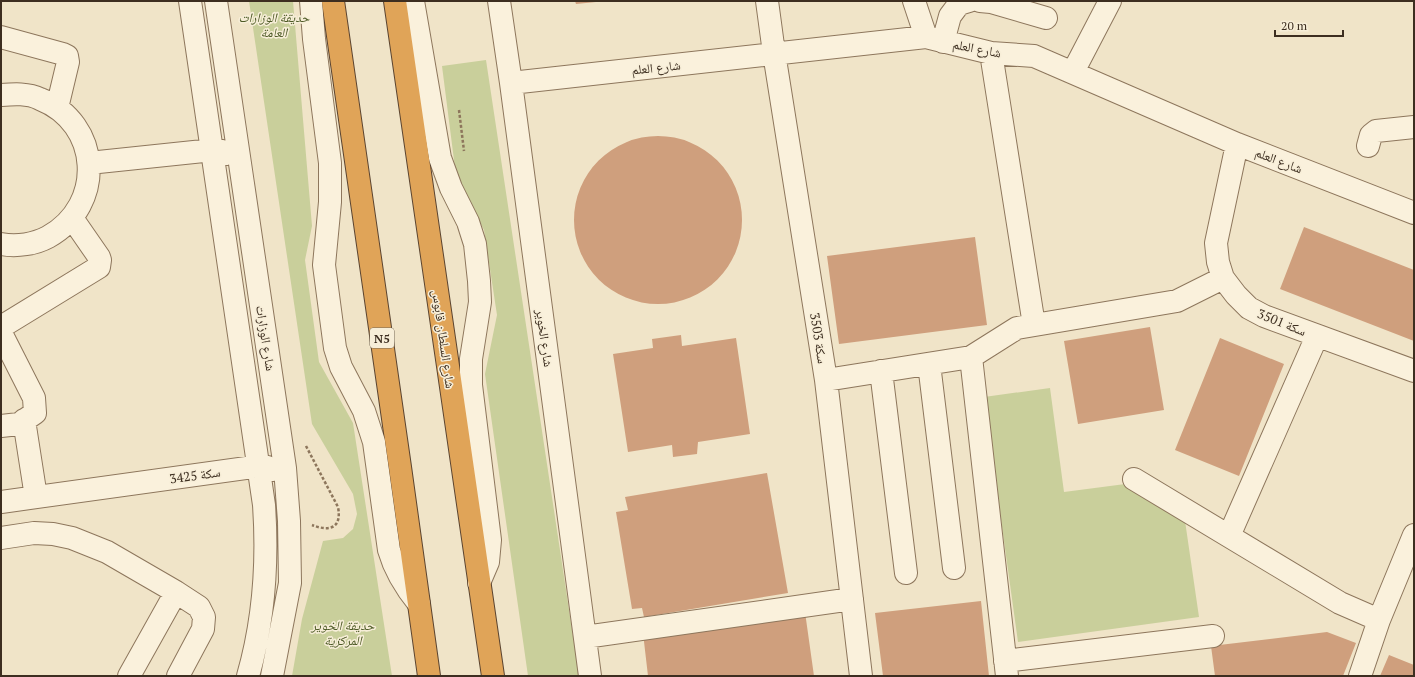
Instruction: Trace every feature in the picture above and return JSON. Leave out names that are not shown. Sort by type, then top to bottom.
[{"type":"highway","name":"N5","points":[[333,1],[429,676]]},
{"type":"highway","name":"شارع السلطان قابوس","points":[[395,1],[493,676]]},
{"type":"street","name":"شارع الوزارات","points":[[190,1],[260,466],[265,512],[266,559],[260,622],[248,676]]},
{"type":"street","name":"شارع الوزارات","points":[[216,1],[285,468],[289,521],[290,583],[272,676]]},
{"type":"street","points":[[311,1],[314,39],[330,163],[330,202],[324,265],[335,348],[341,367],[364,411],[372,437],[389,550],[400,579],[419,604]]},
{"type":"street","points":[[413,1],[440,158],[451,188],[468,222],[475,244],[478,265],[480,302],[471,359],[471,398],[490,540],[488,562],[479,583]]},
{"type":"street","name":"شارع الخوير","points":[[499,1],[590,676]]},
{"type":"street","name":"سكة 3503","points":[[767,1],[774,54],[826,380],[861,676]]},
{"type":"street","points":[[914,1],[934,40],[959,4],[969,1]]},
{"type":"street","points":[[980,1],[991,2],[1046,18]]},
{"type":"street","points":[[1073,72],[1110,1]]},
{"type":"street","points":[[1,37],[67,56],[68,62],[57,108]]},
{"type":"street","name":"شارع العلم","points":[[511,83],[774,54],[934,40],[991,53],[1034,56],[1237,144],[1414,213]]},
{"type":"street","points":[[991,53],[1034,325]]},
{"type":"street","points":[[1,95],[20,94],[39,98],[57,108],[73,123],[77,129],[84,142],[89,163],[89,178],[86,192],[80,206],[72,218],[58,231],[42,240],[24,245],[1,244]]},
{"type":"street","points":[[1368,146],[1371,135],[1376,131],[1414,127]]},
{"type":"street","name":"سكة 3501","points":[[1237,144],[1216,243],[1218,262],[1224,278],[1236,295],[1248,308],[1264,316],[1414,371]]},
{"type":"street","points":[[89,163],[213,150],[226,153],[231,161],[244,240],[254,256]]},
{"type":"street","points":[[1,327],[99,267],[99,257],[72,218]]},
{"type":"street","points":[[826,380],[970,357],[1017,328],[1177,300],[1224,278]]},
{"type":"street","points":[[1,333],[34,398],[34,413],[19,424],[1,426]]},
{"type":"street","points":[[1229,536],[1317,336]]},
{"type":"street","points":[[970,357],[1006,669],[1213,636]]},
{"type":"street","points":[[929,364],[954,568]]},
{"type":"street","points":[[882,371],[906,572]]},
{"type":"street","points":[[24,420],[36,497]]},
{"type":"street","points":[[260,466],[270,468],[274,474],[280,523],[282,563],[284,573],[290,583]]},
{"type":"street","name":"سكة 3425","points":[[1,502],[260,466]]},
{"type":"street","points":[[1134,479],[1340,603],[1379,620]]},
{"type":"street","points":[[1,538],[34,534],[53,534],[72,538],[107,552],[199,607],[202,612],[204,623],[201,634],[178,676]]},
{"type":"street","points":[[1360,676],[1379,620],[1414,535]]},
{"type":"street","points":[[129,676],[176,592]]},
{"type":"street","points":[[585,637],[852,599]]},
{"type":"path","points":[[303,441],[338,506],[339,512],[337,523],[332,528],[326,529],[312,525]]},
{"type":"green space","points":[[249,1],[293,1],[312,226],[305,260],[319,362],[353,423],[392,676],[292,676],[302,619],[323,541],[343,538],[353,529],[357,514],[353,494],[312,424]]},
{"type":"green space","points":[[486,60],[579,676],[528,676],[485,374],[497,315],[484,230],[463,190],[455,168],[442,66]]},
{"type":"green space","points":[[1050,388],[1064,492],[1133,483],[1184,514],[1199,617],[1018,642],[984,397]]},
{"type":"building","points":[[575,1],[595,1],[596,2],[576,4]]},
{"type":"building","points":[[658,136],[682,140],[697,146],[705,150],[723,167],[728,173],[738,196],[742,220],[738,244],[732,259],[728,267],[711,285],[705,290],[682,300],[658,304],[634,300],[619,294],[611,290],[593,273],[588,267],[578,244],[574,220],[578,196],[584,181],[588,173],[605,155],[611,150],[634,140]]},
{"type":"building","points":[[1304,227],[1414,270],[1414,341],[1280,289]]},
{"type":"building","points":[[975,237],[987,325],[839,344],[827,256]]},
{"type":"building","points":[[1150,327],[1164,410],[1078,424],[1064,341]]},
{"type":"building","points":[[681,335],[682,346],[736,338],[750,434],[698,442],[697,454],[673,457],[672,445],[628,452],[613,354],[653,348],[652,339]]},
{"type":"building","points":[[1220,338],[1284,364],[1239,476],[1175,450]]},
{"type":"building","points":[[767,473],[788,593],[644,617],[642,608],[632,609],[616,512],[628,510],[625,497]]},
{"type":"building","points":[[981,601],[989,676],[883,676],[875,613]]},
{"type":"building","points":[[805,612],[814,676],[648,676],[643,633]]},
{"type":"building","points":[[1327,632],[1356,643],[1343,676],[1215,676],[1211,646]]},
{"type":"building","points":[[1389,655],[1414,665],[1414,676],[1380,676]]},
{"type":"park label","name":"حديقة الوزارات العامة","points":[[274,24]]},
{"type":"park label","name":"حديقة الخوير المركزية","points":[[343,632]]}]
